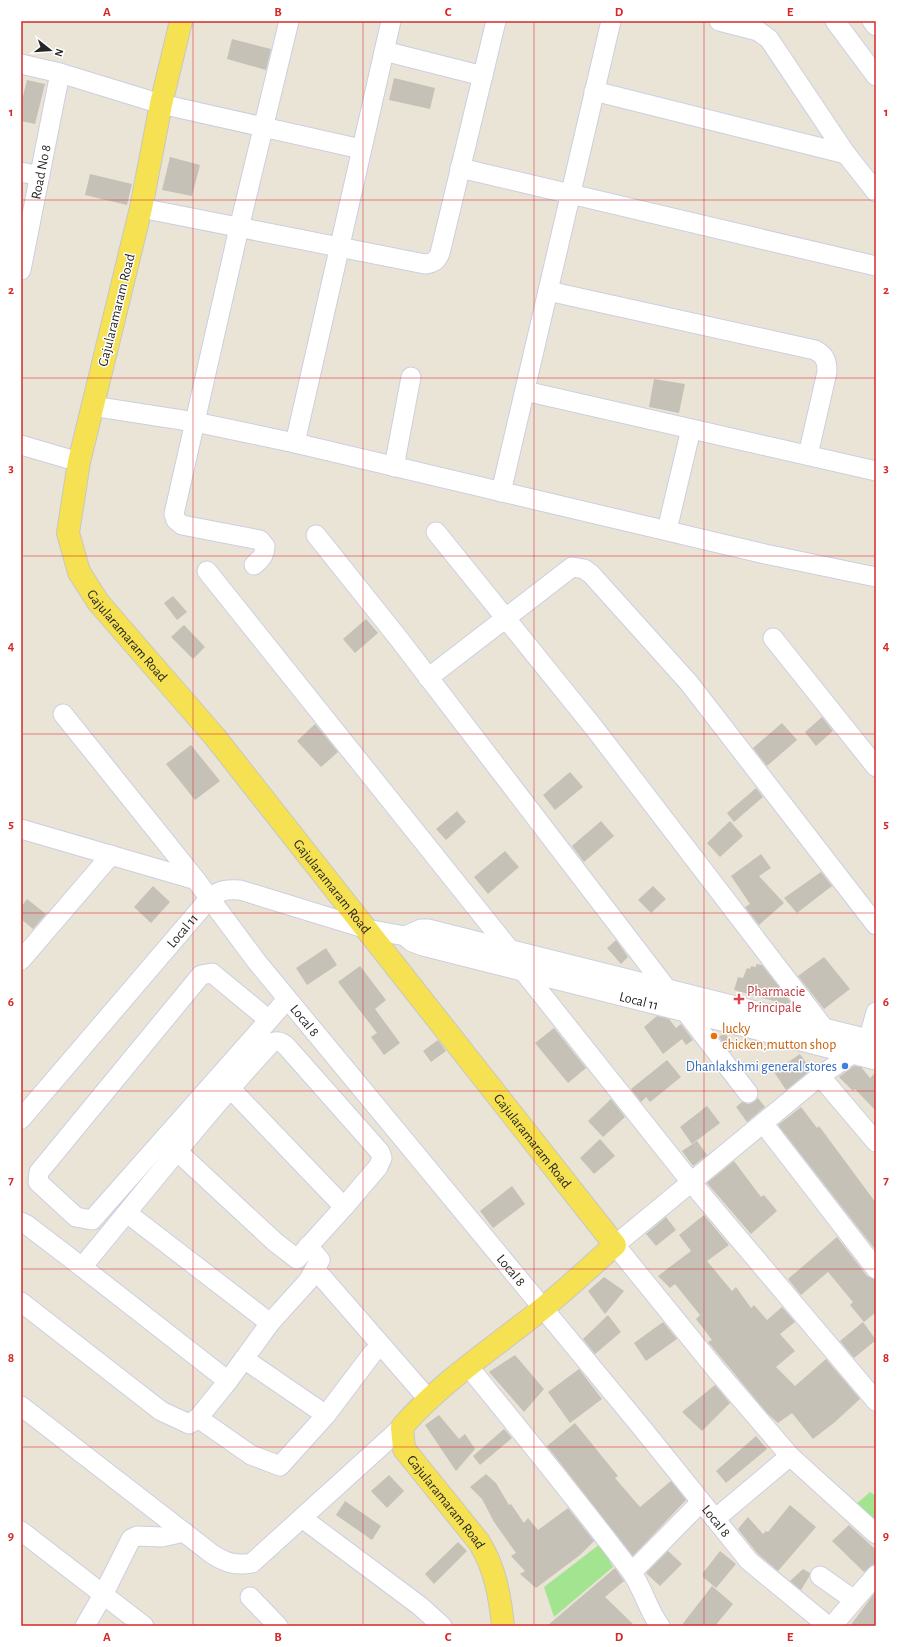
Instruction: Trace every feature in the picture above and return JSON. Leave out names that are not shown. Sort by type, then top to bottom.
[{"type":"main road","name":"Gajularamaram Road","points":[[181,21],[161,104],[141,208],[78,462],[68,533],[79,572],[98,602],[215,737],[616,1245]]},
{"type":"main road","points":[[402,1427],[423,1404],[468,1366],[542,1308],[616,1245]]},
{"type":"main road","name":"Gajularamaram Road","points":[[402,1427],[404,1449],[480,1542],[490,1559],[496,1580],[502,1626]]},
{"type":"street","points":[[254,565],[261,559],[265,551],[265,546],[260,540],[182,525],[176,520],[174,514],[239,228],[265,127],[289,21]]},
{"type":"street","points":[[295,444],[391,21]]},
{"type":"street","points":[[141,208],[339,248],[431,264],[438,260],[440,253],[496,21]]},
{"type":"street","points":[[501,492],[610,21]]},
{"type":"street","points":[[719,21],[758,31],[769,39],[846,154],[876,192]]},
{"type":"street","points":[[835,21],[876,76]]},
{"type":"street","points":[[872,21],[876,26]]},
{"type":"street","points":[[384,51],[483,76]]},
{"type":"street","points":[[21,64],[60,73],[161,104],[361,149]]},
{"type":"street","name":"Road No 8","points":[[21,270],[60,73]]},
{"type":"street","points":[[594,91],[846,154]]},
{"type":"street","points":[[460,168],[876,266]]},
{"type":"street","points":[[21,172],[40,176]]},
{"type":"street","points":[[548,291],[815,350],[822,354],[827,363],[827,372],[808,455]]},
{"type":"street","points":[[394,467],[411,377]]},
{"type":"street","points":[[525,391],[876,470]]},
{"type":"street","points":[[92,406],[195,422],[667,530],[765,554],[876,577]]},
{"type":"street","points":[[667,530],[691,429]]},
{"type":"street","points":[[21,445],[78,462]]},
{"type":"street","points":[[436,532],[505,620],[595,729],[824,1028]]},
{"type":"street","points":[[316,535],[667,989]]},
{"type":"street","points":[[428,678],[572,567],[584,570],[590,574],[689,683],[876,925]]},
{"type":"street","points":[[207,570],[510,950]]},
{"type":"street","points":[[773,638],[876,767]]},
{"type":"street","name":"Local 8","points":[[64,714],[196,880],[209,899],[287,999],[642,1428],[749,1561],[828,1626]]},
{"type":"street","points":[[21,829],[196,880]]},
{"type":"street","points":[[21,960],[111,855]]},
{"type":"street","name":"Local 11","points":[[21,1119],[217,891],[240,890],[367,929],[405,936],[412,942],[423,946],[524,972],[556,971],[667,989],[718,1011],[867,1050]]},
{"type":"street","name":"Local 11","points":[[405,936],[428,929],[510,950],[556,971],[685,1011],[718,1011],[824,1028],[867,1050]]},
{"type":"street","points":[[524,972],[691,1182],[876,1401]]},
{"type":"street","points":[[269,1020],[212,973],[201,976],[39,1172],[38,1182],[76,1217],[92,1220],[269,1020],[287,999]]},
{"type":"street","points":[[685,1011],[748,1093]]},
{"type":"street","points":[[876,1012],[867,1050],[820,1076],[616,1245],[718,1372],[790,1456],[876,1534]]},
{"type":"street","points":[[82,1267],[230,1088],[271,1043],[277,1041],[284,1043],[380,1152],[382,1158],[378,1167],[344,1207],[297,1258],[276,1242],[178,1151]]},
{"type":"street","points":[[820,1076],[876,1142]]},
{"type":"street","points":[[230,1088],[344,1207]]},
{"type":"street","points":[[763,1123],[876,1268]]},
{"type":"street","points":[[127,1213],[270,1323]]},
{"type":"street","points":[[21,1222],[82,1267],[228,1381]]},
{"type":"street","points":[[21,1302],[161,1410],[189,1424],[198,1418],[228,1381],[270,1323],[311,1275],[320,1260],[308,1246]]},
{"type":"street","points":[[311,1275],[423,1404]]},
{"type":"street","points":[[198,1418],[251,1455],[280,1466],[326,1415],[377,1350]]},
{"type":"street","points":[[244,1359],[326,1415]]},
{"type":"street","points":[[468,1366],[632,1572],[651,1623]]},
{"type":"street","points":[[21,1406],[226,1563],[239,1565],[252,1563],[402,1427]]},
{"type":"street","points":[[715,1519],[790,1456]]},
{"type":"street","points":[[632,1572],[701,1502]]},
{"type":"street","points":[[302,1518],[420,1606],[442,1626]]},
{"type":"street","points":[[21,1531],[144,1626]]},
{"type":"street","points":[[85,1626],[103,1595],[131,1539],[137,1536],[162,1537],[184,1532]]},
{"type":"street","points":[[832,1626],[876,1575]]},
{"type":"street","points":[[820,1576],[854,1600]]},
{"type":"street","points":[[250,1597],[278,1626]]},
{"type":"green space","points":[[870,1492],[876,1496],[876,1525],[853,1507]]},
{"type":"green space","points":[[600,1544],[613,1567],[554,1617],[544,1587]]},
{"type":"building","points":[[232,39],[271,49],[266,70],[227,59]]},
{"type":"building","points":[[394,78],[435,88],[430,109],[389,100]]},
{"type":"building","points":[[27,80],[45,84],[35,124],[21,121],[21,104]]},
{"type":"building","points":[[170,157],[200,165],[192,196],[162,190]]},
{"type":"building","points":[[90,174],[132,184],[127,205],[85,195]]},
{"type":"building","points":[[654,379],[685,384],[679,413],[649,407]]},
{"type":"building","points":[[173,596],[187,612],[177,620],[164,603]]},
{"type":"building","points":[[366,619],[378,633],[355,653],[343,639]]},
{"type":"building","points":[[184,625],[205,647],[193,659],[171,637]]},
{"type":"building","points":[[822,717],[833,731],[816,746],[805,732]]},
{"type":"building","points":[[782,723],[797,740],[767,766],[753,748]]},
{"type":"building","points":[[315,724],[338,752],[321,767],[297,741]]},
{"type":"building","points":[[191,745],[220,781],[195,800],[166,764]]},
{"type":"building","points":[[570,772],[583,787],[555,810],[543,795]]},
{"type":"building","points":[[756,788],[763,797],[734,822],[727,813]]},
{"type":"building","points":[[457,811],[466,822],[446,840],[436,829]]},
{"type":"building","points":[[601,821],[614,836],[584,862],[572,846]]},
{"type":"building","points":[[730,821],[743,836],[720,857],[707,843]]},
{"type":"building","points":[[505,851],[519,867],[488,894],[474,877]]},
{"type":"building","points":[[761,854],[771,868],[759,876],[784,903],[759,925],[745,907],[750,904],[731,876]]},
{"type":"building","points":[[821,872],[832,886],[797,913],[784,898]]},
{"type":"building","points":[[153,886],[170,902],[151,923],[134,907]]},
{"type":"building","points":[[653,886],[666,899],[651,913],[638,900]]},
{"type":"building","points":[[27,899],[46,914],[33,929],[21,919],[21,907]]},
{"type":"building","points":[[616,940],[628,957],[621,964],[607,948]]},
{"type":"building","points":[[326,948],[337,965],[307,985],[296,968]]},
{"type":"building","points":[[824,957],[850,989],[824,1009],[798,976]]},
{"type":"building","points":[[756,964],[762,965],[790,1001],[789,1005],[734,990],[738,977],[743,978],[747,968],[750,969],[751,966],[756,967]]},
{"type":"building","points":[[360,966],[386,1000],[375,1009],[400,1043],[384,1055],[371,1037],[377,1033],[338,982]]},
{"type":"building","points":[[657,1016],[669,1019],[676,1028],[681,1024],[693,1040],[686,1045],[682,1039],[663,1054],[644,1027]]},
{"type":"building","points":[[554,1028],[586,1068],[568,1083],[535,1043]]},
{"type":"building","points":[[724,1033],[737,1046],[730,1052],[719,1037]]},
{"type":"building","points":[[438,1040],[446,1051],[431,1062],[423,1051]]},
{"type":"building","points":[[800,1054],[811,1070],[786,1090],[774,1072]]},
{"type":"building","points":[[667,1060],[681,1077],[650,1102],[646,1097],[641,1102],[631,1089]]},
{"type":"building","points":[[854,1066],[861,1067],[870,1078],[876,1072],[876,1111],[855,1089],[853,1091],[839,1077]]},
{"type":"building","points":[[758,1098],[765,1107],[747,1122],[736,1107],[742,1102],[749,1104]]},
{"type":"building","points":[[611,1099],[625,1117],[603,1137],[588,1121]]},
{"type":"building","points":[[707,1106],[720,1123],[692,1144],[680,1127]]},
{"type":"building","points":[[801,1107],[817,1128],[819,1126],[876,1203],[876,1246],[874,1248],[778,1125]]},
{"type":"building","points":[[600,1139],[615,1156],[594,1174],[580,1158]]},
{"type":"building","points":[[697,1141],[707,1155],[693,1166],[682,1151]]},
{"type":"building","points":[[734,1161],[761,1197],[764,1195],[777,1211],[751,1234],[707,1183]]},
{"type":"building","points":[[512,1186],[525,1204],[493,1228],[480,1211]]},
{"type":"building","points":[[704,1215],[729,1245],[707,1261],[732,1291],[736,1287],[751,1308],[754,1305],[767,1320],[782,1307],[795,1322],[780,1334],[795,1351],[776,1367],[795,1386],[826,1359],[860,1399],[835,1422],[813,1439],[792,1413],[778,1423],[768,1414],[708,1342],[712,1340],[696,1319],[700,1315],[675,1284],[670,1288],[658,1276],[691,1251],[679,1235]]},
{"type":"building","points":[[666,1217],[676,1230],[656,1246],[646,1234]]},
{"type":"building","points":[[837,1237],[867,1276],[876,1280],[876,1312],[864,1322],[850,1305],[853,1302],[828,1272],[801,1295],[788,1279]]},
{"type":"building","points":[[604,1277],[624,1291],[605,1314],[588,1291]]},
{"type":"building","points":[[608,1315],[621,1332],[595,1354],[583,1339]]},
{"type":"building","points":[[663,1322],[677,1339],[646,1361],[634,1343]]},
{"type":"building","points":[[863,1322],[876,1340],[854,1358],[840,1341]]},
{"type":"building","points":[[515,1355],[544,1389],[524,1412],[489,1372]]},
{"type":"building","points":[[579,1369],[602,1399],[570,1423],[548,1392]]},
{"type":"building","points":[[715,1385],[730,1403],[702,1431],[682,1412]]},
{"type":"building","points":[[439,1415],[459,1439],[465,1434],[475,1449],[456,1471],[425,1425]]},
{"type":"building","points":[[575,1423],[618,1476],[615,1478],[640,1507],[671,1481],[686,1500],[633,1556],[547,1446]]},
{"type":"building","points":[[504,1429],[512,1438],[480,1465],[473,1456]]},
{"type":"building","points":[[756,1436],[767,1449],[726,1483],[716,1471]]},
{"type":"building","points":[[486,1474],[496,1483],[509,1505],[511,1504],[524,1523],[528,1518],[538,1530],[568,1508],[594,1541],[580,1555],[536,1588],[520,1574],[525,1571],[511,1556],[516,1553],[494,1522],[482,1499],[470,1487]]},
{"type":"building","points":[[389,1475],[404,1491],[387,1508],[371,1491]]},
{"type":"building","points":[[345,1501],[381,1526],[372,1540],[336,1515]]},
{"type":"building","points":[[790,1505],[816,1527],[778,1571],[757,1553],[738,1529],[748,1517],[763,1534],[766,1531],[768,1532]]},
{"type":"building","points":[[849,1525],[876,1550],[876,1564],[872,1565],[864,1572],[832,1541]]},
{"type":"building","points":[[458,1542],[467,1551],[434,1584],[425,1574]]},
{"type":"building","points":[[668,1551],[682,1564],[660,1586],[646,1573]]},
{"type":"building","points":[[720,1551],[736,1564],[716,1588],[703,1577],[703,1573]]},
{"type":"building","points":[[615,1568],[624,1581],[605,1597],[635,1626],[547,1626]]},
{"type":"building","points":[[803,1569],[810,1573],[801,1590],[790,1581]]},
{"type":"building","points":[[712,1586],[733,1604],[715,1626],[681,1626]]},
{"type":"building","points":[[876,1592],[876,1626],[850,1626],[873,1595]]},
{"type":"place","name":"Pharmacie Principale","points":[[739,999]]},
{"type":"place","name":"lucky chicken,mutton shop","points":[[714,1036]]},
{"type":"place","name":"Dhanlakshmi general stores","points":[[845,1066]]}]
